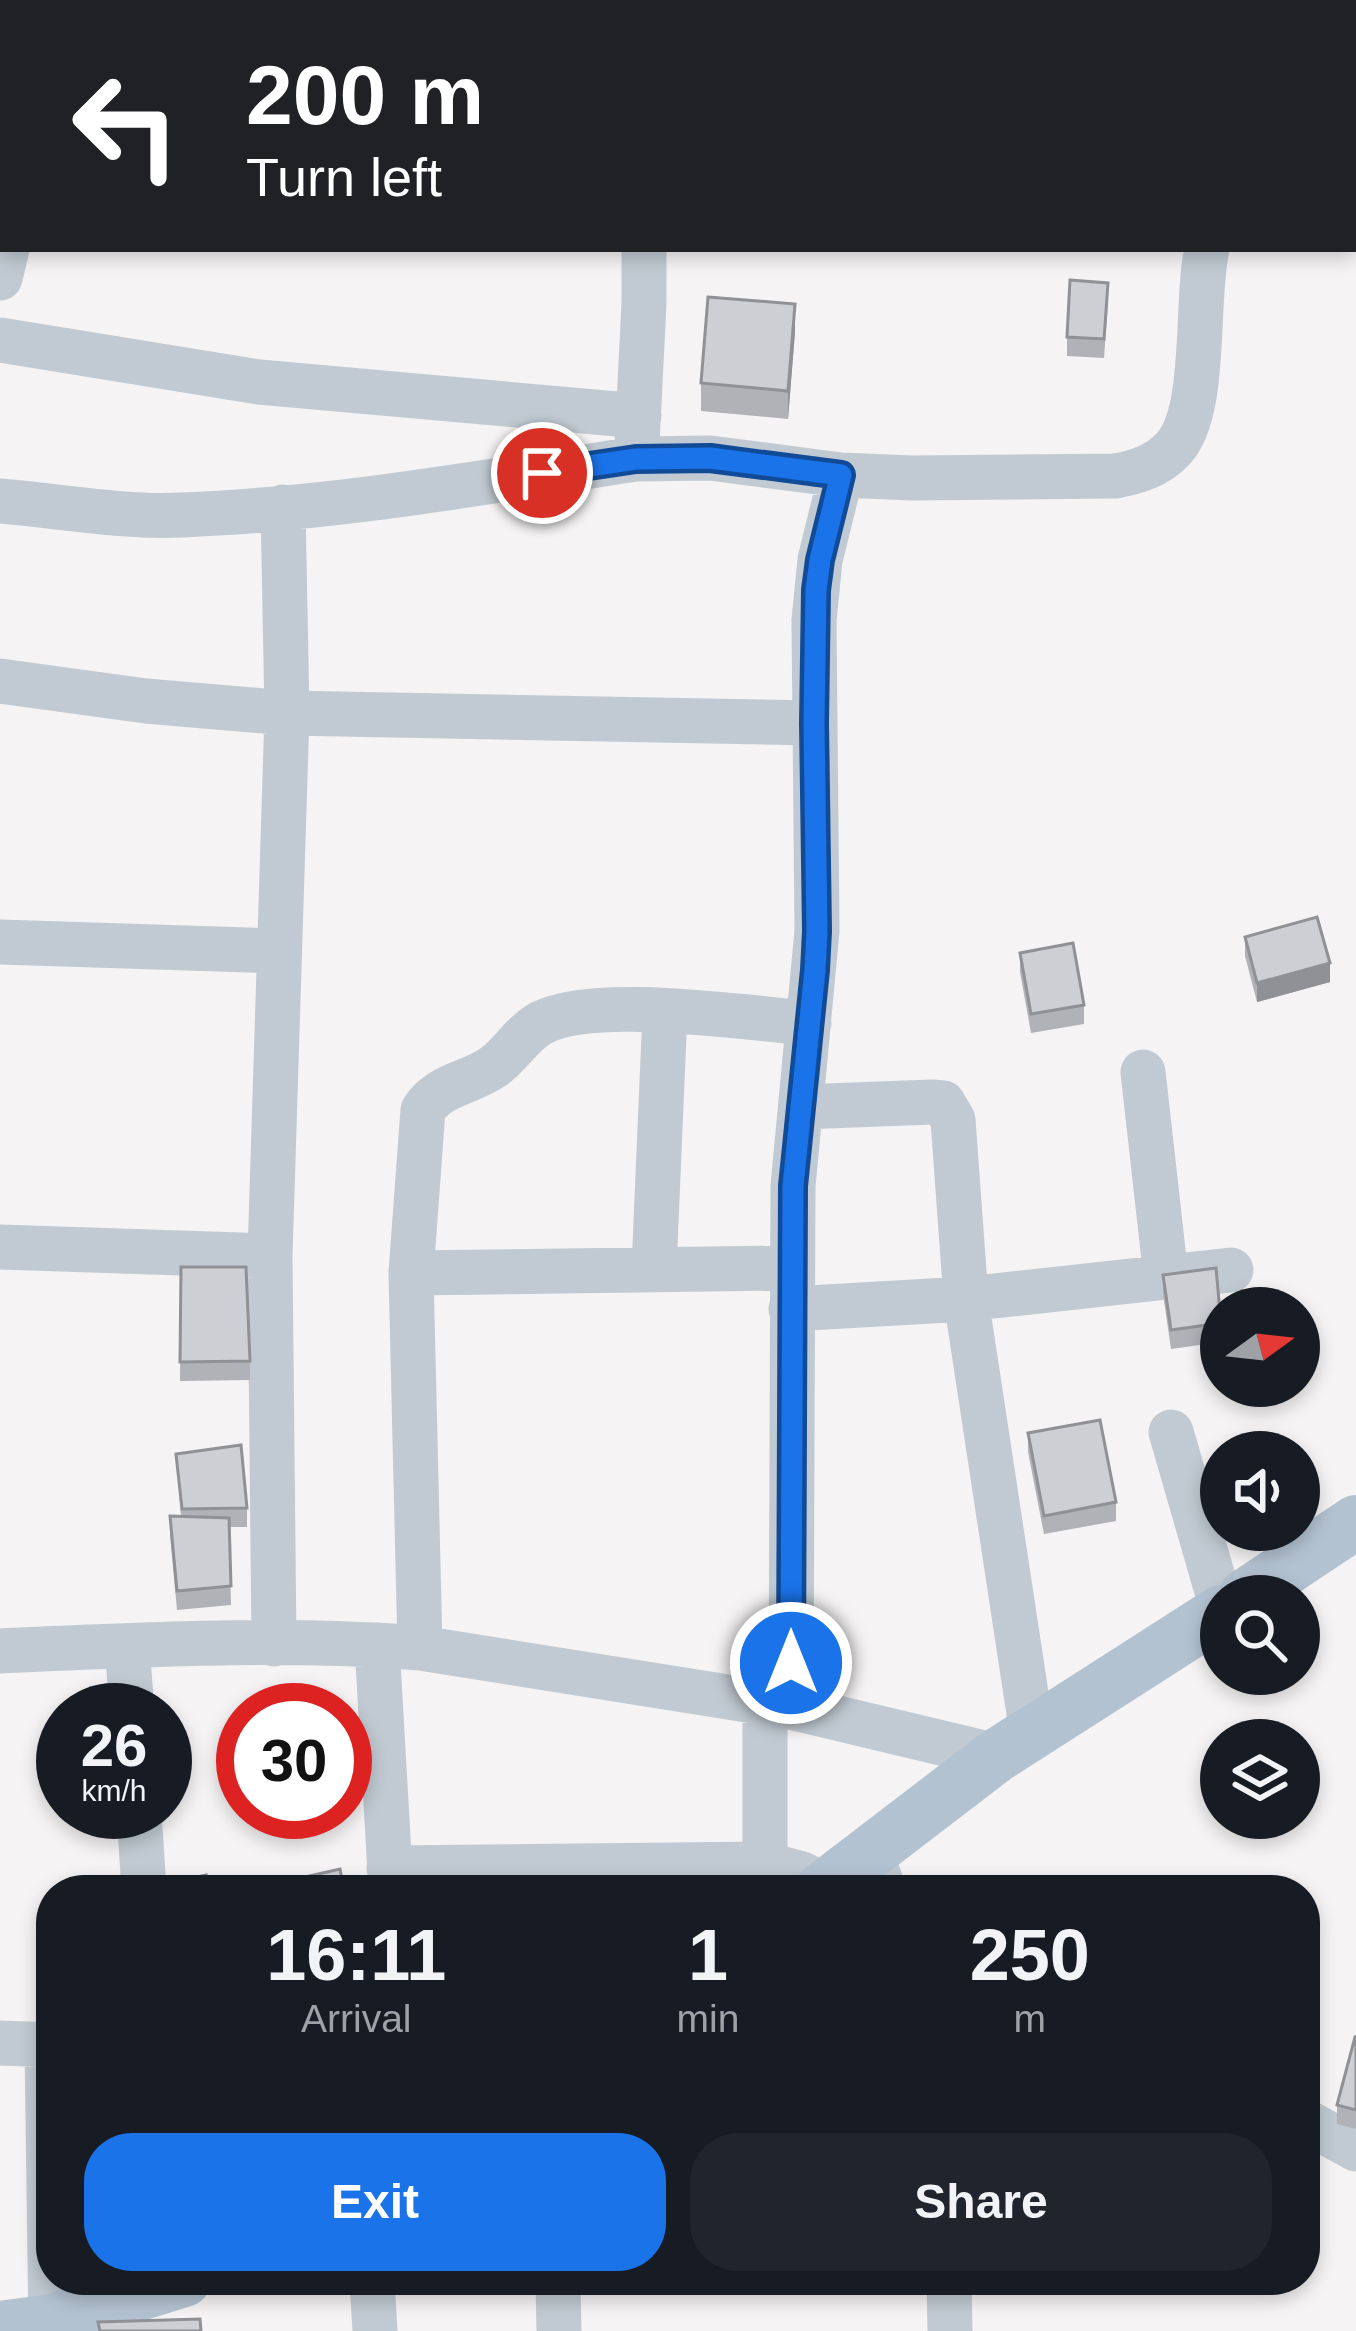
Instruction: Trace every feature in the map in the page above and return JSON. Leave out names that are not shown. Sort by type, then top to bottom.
[{"type":"main road","points":[[1277,1575],[1356,1522]]},
{"type":"main road","points":[[877,1871],[1014,1745],[1200,1623]]},
{"type":"main road","points":[[34,2327],[136,2295]]},
{"type":"street","points":[[638,438],[644,252]]},
{"type":"street","points":[[0,340],[638,438],[710,458],[841,475],[1115,476],[1138,472],[1159,461],[1185,431],[1193,406],[1207,252]]},
{"type":"street","points":[[0,501],[180,515],[355,502],[638,438]]},
{"type":"street","points":[[765,1864],[778,1705],[793,1186],[817,931],[816,590],[841,475]]},
{"type":"street","points":[[274,1644],[270,1256],[287,713],[283,507]]},
{"type":"street","points":[[0,681],[146,701],[287,713],[814,723]]},
{"type":"street","points":[[0,942],[278,951]]},
{"type":"street","points":[[390,1875],[411,1273],[423,1110],[439,1091],[492,1068],[538,1024],[558,1017],[592,1010],[809,1023]]},
{"type":"street","points":[[654,1269],[664,1012]]},
{"type":"street","points":[[1143,1072],[1166,1277]]},
{"type":"street","points":[[0,1651],[274,1644],[398,1647],[1014,1745],[950,1110],[932,1102],[801,1107]]},
{"type":"street","points":[[0,1246],[270,1256]]},
{"type":"street","points":[[411,1273],[654,1269],[791,1289],[966,1298],[1232,1270]]},
{"type":"street","points":[[1171,1432],[1211,1575]]},
{"type":"street","points":[[127,1646],[130,1683]]},
{"type":"street","points":[[141,1839],[143,1875]]},
{"type":"street","points":[[490,1875],[765,1864],[804,1875]]},
{"type":"street","points":[[0,2043],[36,2044]]},
{"type":"street","points":[[1320,2130],[1356,2150]]},
{"type":"street","points":[[34,2327],[36,2289]]},
{"type":"street","points":[[373,2295],[376,2331]]},
{"type":"street","points":[[558,2295],[559,2331]]},
{"type":"street","points":[[949,2295],[950,2331]]},
{"type":"building","points":[[1070,280],[1108,283],[1104,339],[1067,337]]},
{"type":"building","points":[[708,297],[795,304],[788,391],[701,383]]},
{"type":"building","points":[[1317,917],[1330,963],[1257,983],[1245,937]]},
{"type":"building","points":[[1073,943],[1084,1005],[1031,1014],[1020,953]]},
{"type":"building","points":[[181,1267],[246,1267],[250,1361],[180,1362]]},
{"type":"building","points":[[1216,1268],[1218,1287],[1200,1287],[1200,1326],[1171,1330],[1163,1275]]},
{"type":"building","points":[[1100,1420],[1116,1502],[1044,1516],[1028,1433]]},
{"type":"building","points":[[241,1445],[247,1508],[182,1509],[176,1454]]},
{"type":"building","points":[[170,1516],[229,1518],[231,1586],[177,1591]]},
{"type":"building","points":[[1356,2037],[1356,2110],[1337,2105]]},
{"type":"building","points":[[200,2319],[201,2331],[100,2331],[98,2322]]},
{"type":"route","points":[[542,473],[636,459],[710,458],[841,475],[820,560],[814,620],[817,931],[793,1186],[791,1663]]}]
